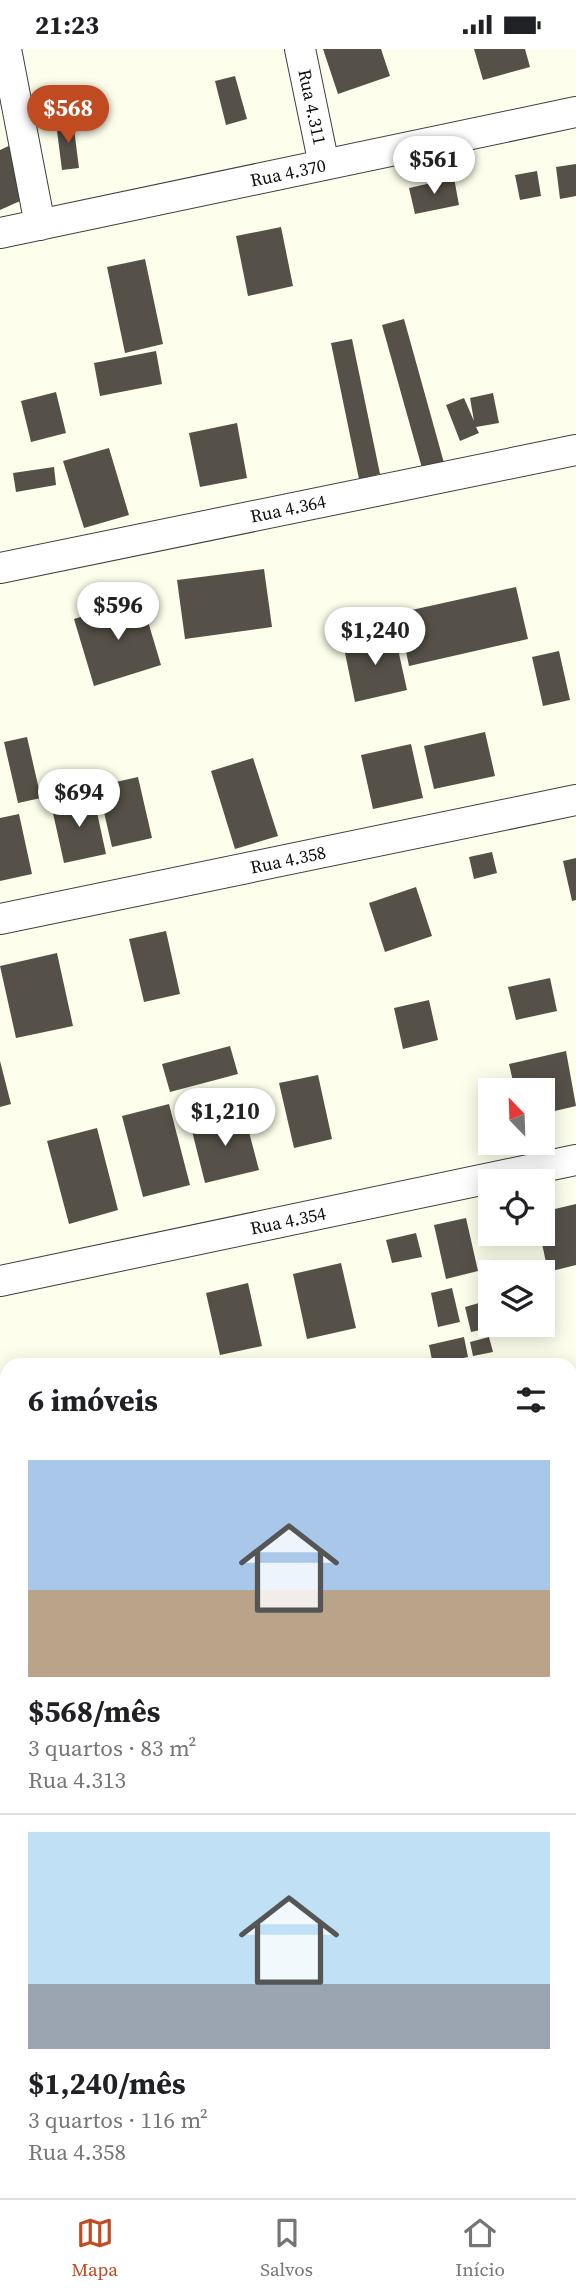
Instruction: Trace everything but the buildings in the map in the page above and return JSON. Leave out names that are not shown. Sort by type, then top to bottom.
[{"type":"street","points":[[6,49],[40,225]]},
{"type":"street","name":"Rua 4.311","points":[[300,49],[324,166]]},
{"type":"street","name":"Rua 4.370","points":[[0,233],[576,112]]},
{"type":"street","name":"Rua 4.364","points":[[0,568],[576,450]]},
{"type":"street","name":"Rua 4.358","points":[[0,919],[576,800]]},
{"type":"street","name":"Rua 4.354","points":[[0,1281],[576,1160]]}]
